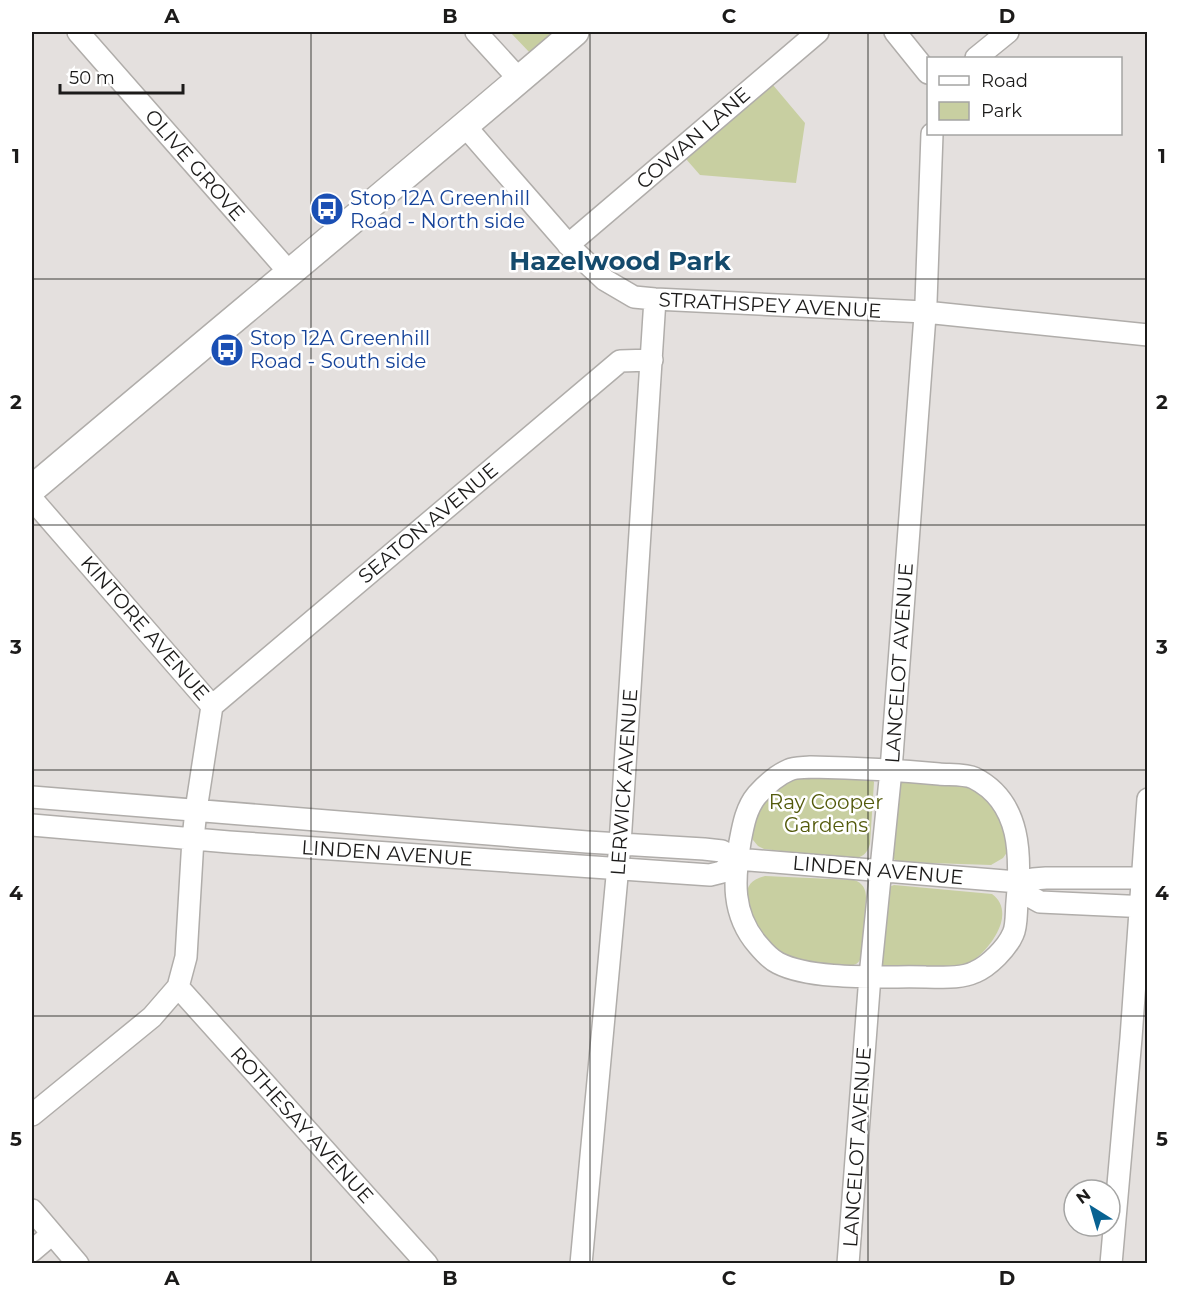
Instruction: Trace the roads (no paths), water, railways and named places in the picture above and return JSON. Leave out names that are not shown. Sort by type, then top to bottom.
[{"type":"main road","points":[[32,489],[575,32]]},
{"type":"street","name":"OLIVE GROVE","points":[[78,32],[289,272]]},
{"type":"street","points":[[476,32],[519,79]]},
{"type":"street","name":"COWAN LANE","points":[[568,245],[818,32]]},
{"type":"street","points":[[895,32],[927,72]]},
{"type":"street","points":[[977,57],[1008,32]]},
{"type":"street","name":"STRATHSPEY AVENUE","points":[[465,126],[568,245],[605,280],[634,297],[925,312],[1148,335]]},
{"type":"street","name":"LANCELOT AVENUE","points":[[848,1263],[870,976],[891,770],[925,312],[932,135]]},
{"type":"street","name":"LERWICK AVENUE","points":[[581,1263],[620,844],[655,299]]},
{"type":"street","name":"SEATON AVENUE","points":[[212,706],[620,361],[652,360]]},
{"type":"street","name":"KINTORE AVENUE","points":[[32,489],[212,706],[196,810],[186,957],[178,987]]},
{"type":"street","points":[[812,767],[891,770],[973,777],[991,789],[1003,803],[1012,819],[1018,840],[1019,882],[1014,933],[992,962],[975,972],[955,977],[848,976],[805,972],[777,963],[753,939],[739,915],[735,881],[737,859],[745,818],[756,797],[773,780],[790,770],[812,767]]},
{"type":"street","name":"LINDEN AVENUE","points":[[32,797],[715,850],[737,859],[1019,882],[1046,878],[1144,878]]},
{"type":"street","points":[[1111,1263],[1139,1038],[1148,799]]},
{"type":"street","name":"LINDEN AVENUE","points":[[32,825],[193,839],[710,875],[722,872],[737,859]]},
{"type":"street","points":[[1019,882],[1031,897],[1040,902],[1144,907]]},
{"type":"street","points":[[32,1115],[152,1017],[178,987]]},
{"type":"street","name":"ROTHESAY AVENUE","points":[[178,987],[427,1263]]},
{"type":"street","points":[[32,1210],[78,1263]]},
{"type":"street","points":[[32,1251],[52,1233]]},
{"type":"place","name":"Stop 12A Greenhill Road - North side","points":[[327,209]]},
{"type":"place","name":"Stop 12A Greenhill Road - South side","points":[[227,350]]},
{"type":"district","name":"Hazelwood Park","points":[[620,261]]},
{"type":"park label","name":"Ray Cooper Gardens","points":[[826,814]]}]
